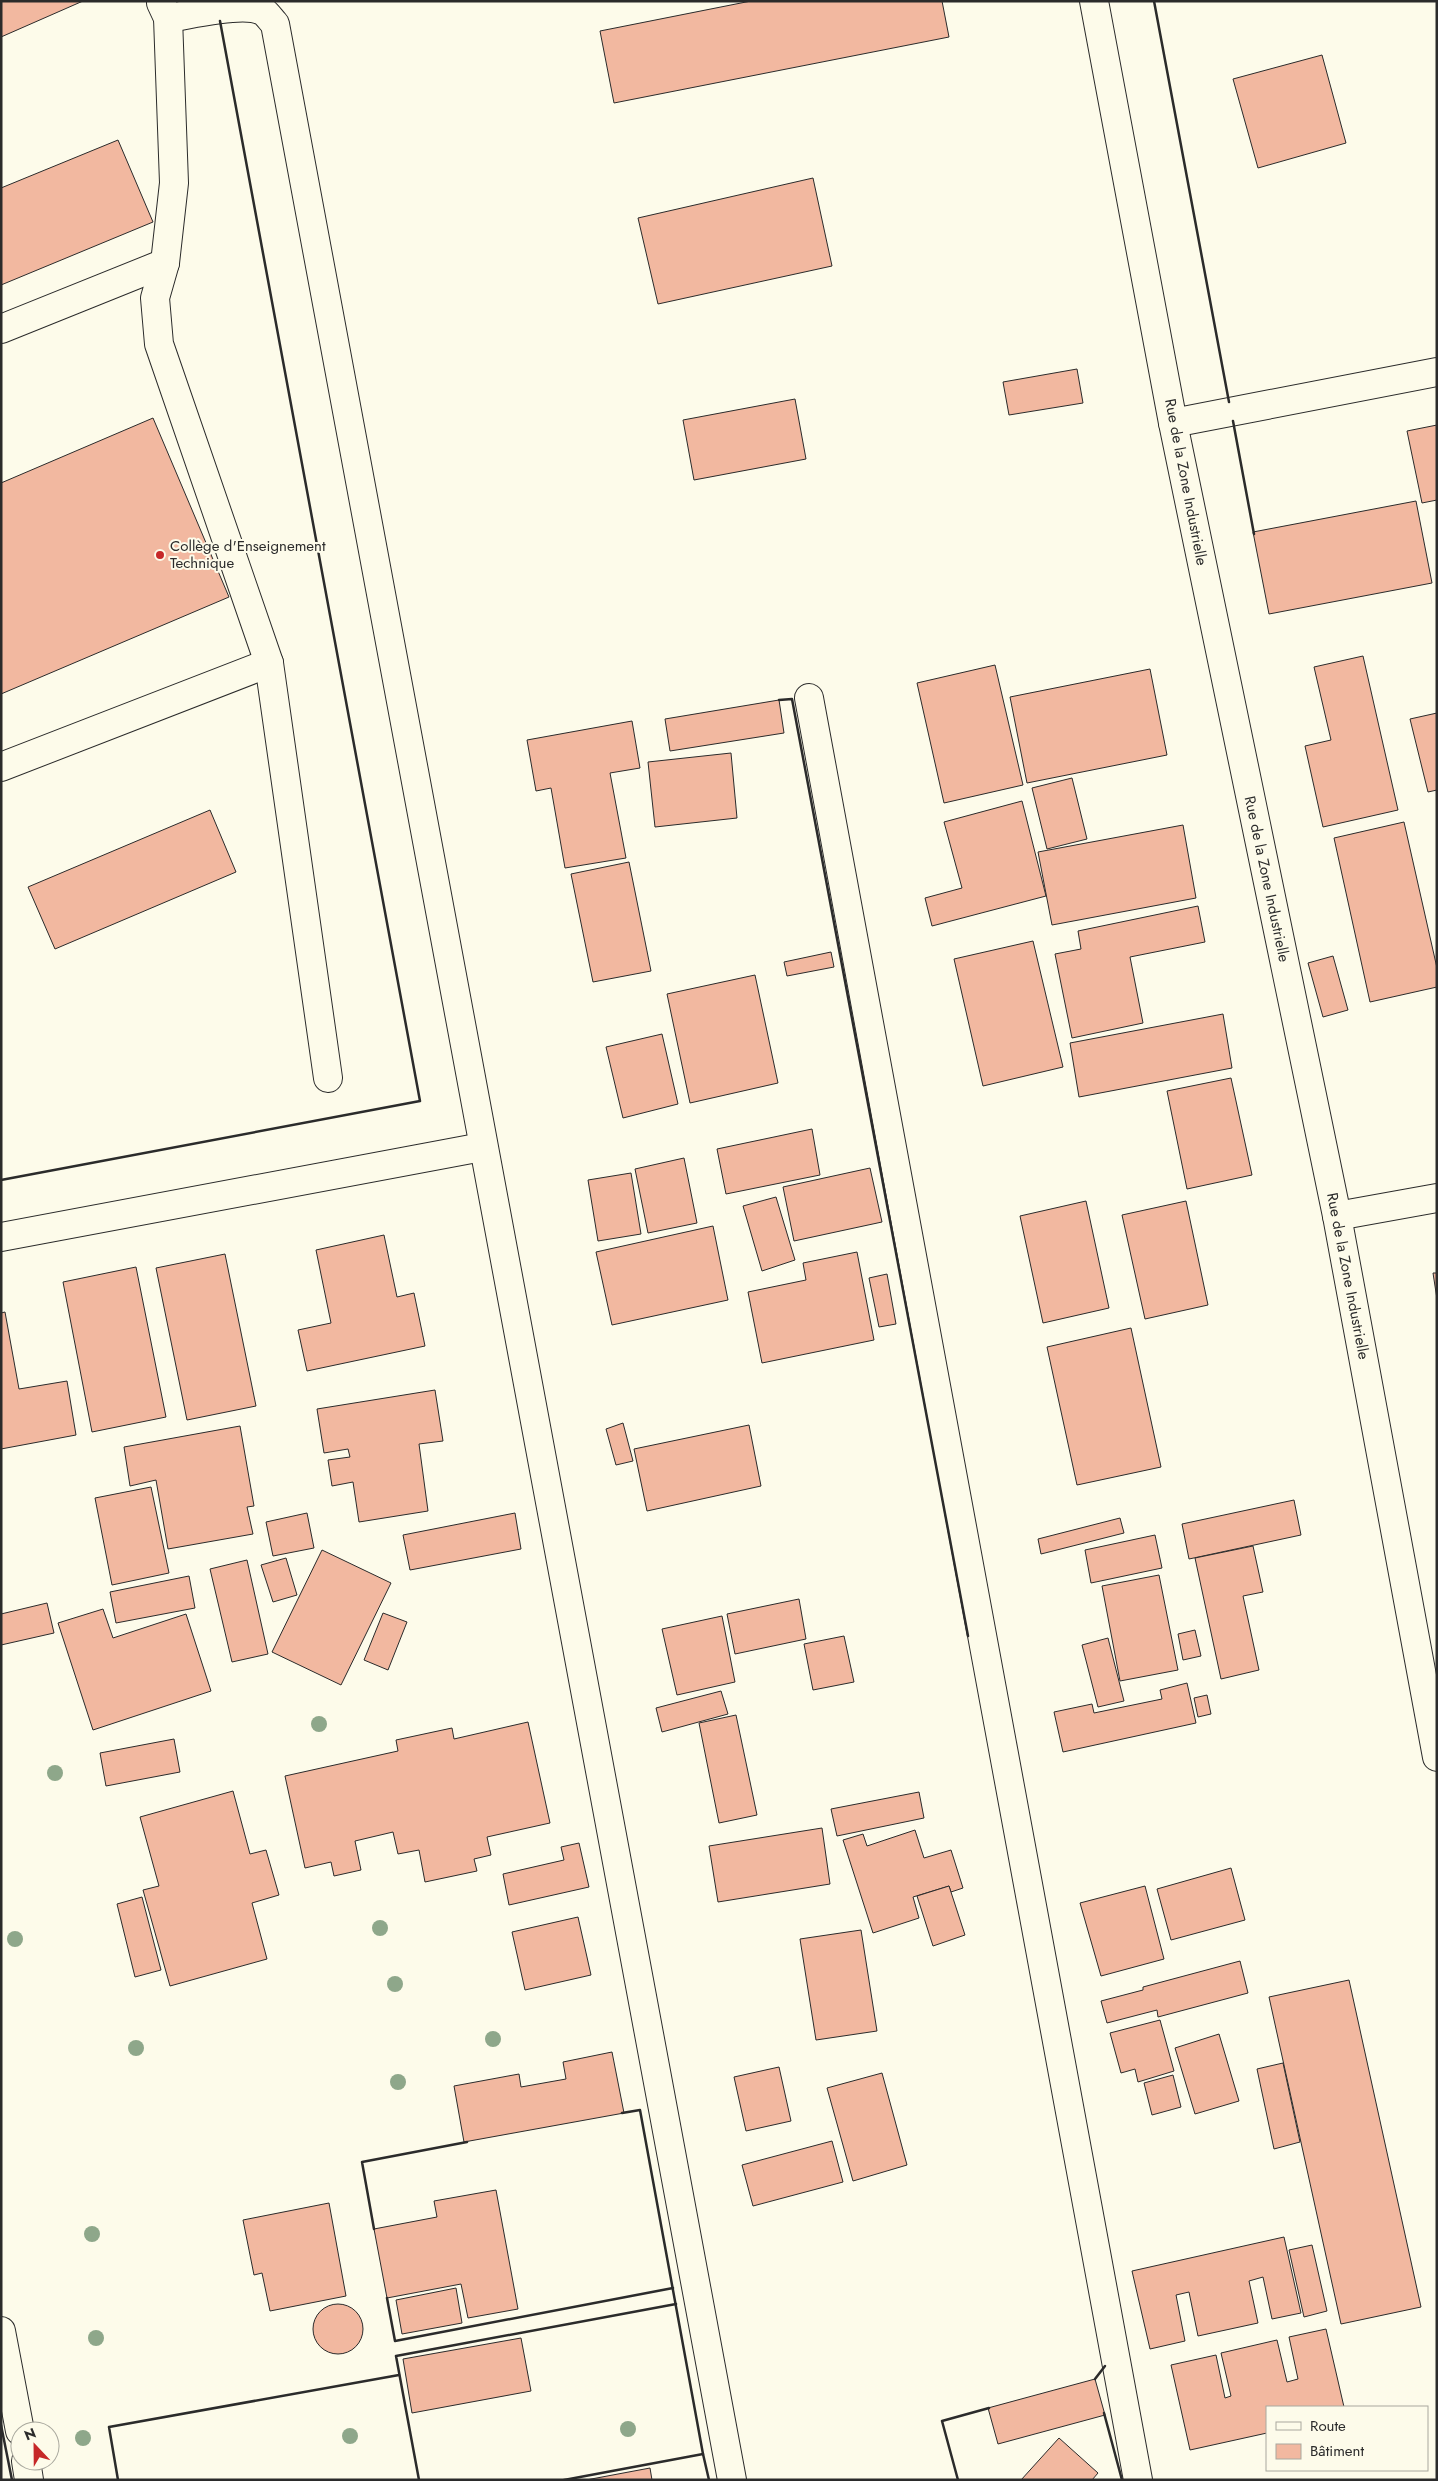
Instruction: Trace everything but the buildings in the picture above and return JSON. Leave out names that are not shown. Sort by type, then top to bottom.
[{"type":"street","name":"Rue de la Zone Industrielle","points":[[1094,1],[1173,423],[1337,1216],[1437,1757]]},
{"type":"street","points":[[328,1078],[269,663],[159,344],[156,298],[165,262],[174,183],[164,10],[248,8],[263,12],[274,24],[732,2480]]},
{"type":"street","points":[[1,329],[165,262]]},
{"type":"street","points":[[1173,423],[1437,372]]},
{"type":"street","points":[[1,767],[269,663]]},
{"type":"street","points":[[809,698],[1138,2480]]},
{"type":"street","points":[[1,1237],[482,1147]]},
{"type":"street","points":[[1337,1216],[1437,1198]]},
{"type":"street","points":[[1,2331],[18,2421]]},
{"type":"wall","points":[[1154,1],[1229,402]]},
{"type":"wall","points":[[1,1180],[420,1101],[220,21]]},
{"type":"wall","points":[[1233,421],[1254,534]]},
{"type":"wall","points":[[779,700],[792,699],[968,1636]]},
{"type":"wall","points":[[564,2480],[703,2454],[640,2110],[622,2113]]},
{"type":"wall","points":[[374,2229],[362,2162],[467,2142]]},
{"type":"wall","points":[[387,2298],[395,2341],[673,2288]]},
{"type":"wall","points":[[419,2480],[396,2356],[676,2304]]},
{"type":"wall","points":[[1095,2379],[1105,2366]]},
{"type":"wall","points":[[118,2480],[109,2427],[399,2375]]},
{"type":"wall","points":[[958,2480],[942,2421],[989,2408]]},
{"type":"wall","points":[[1104,2413],[1122,2480]]},
{"type":"wall","points":[[1,2425],[12,2480]]},
{"type":"wall","points":[[703,2454],[709,2480]]},
{"type":"place","name":"Collège d'Enseignement Technique","points":[[160,555]]}]
